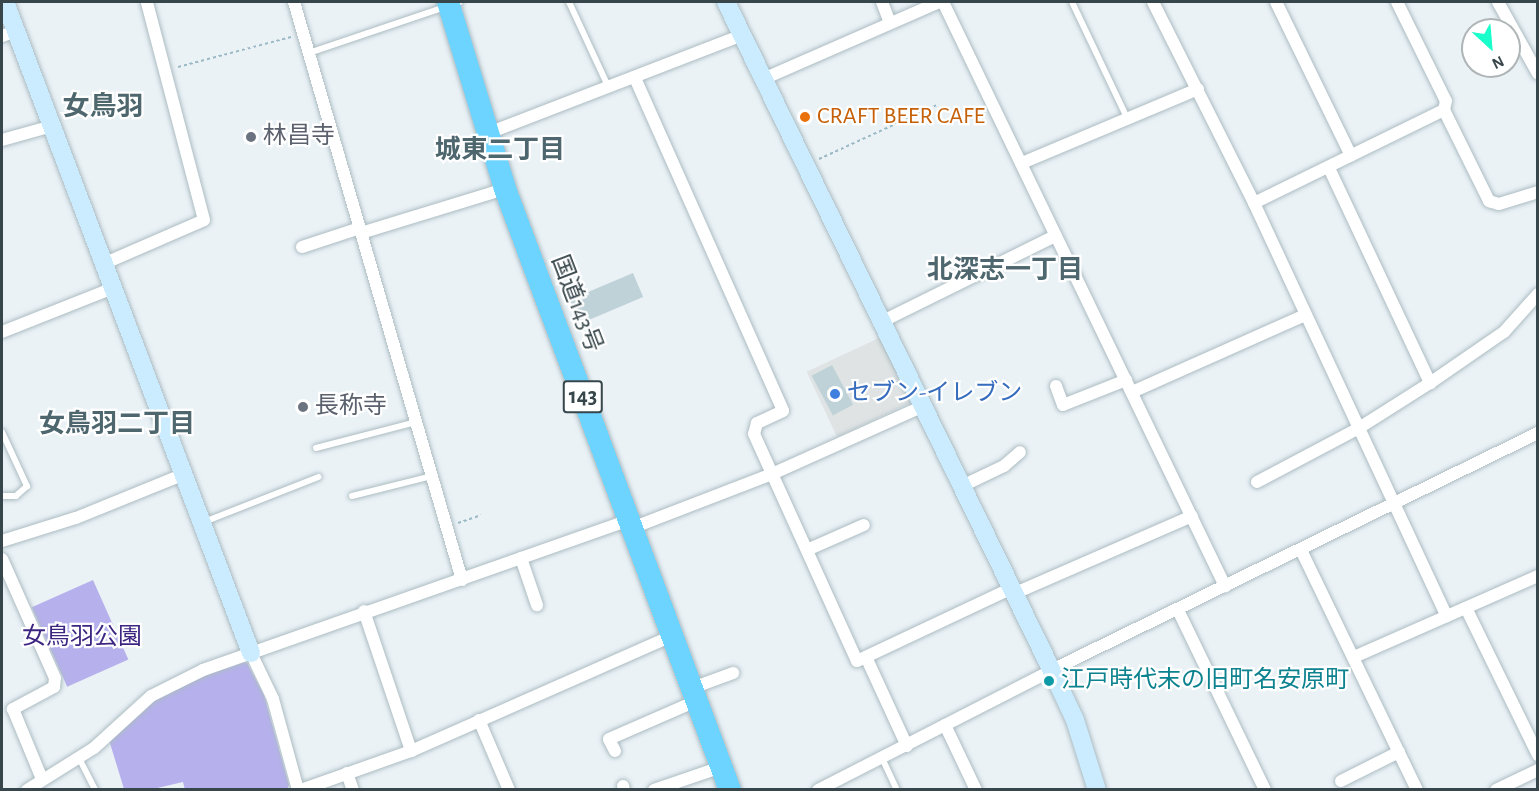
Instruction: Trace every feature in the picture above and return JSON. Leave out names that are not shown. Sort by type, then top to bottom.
[{"type":"highway","name":"国道143号","points":[[452,3],[486,134],[504,189],[730,789]]},
{"type":"street","points":[[5,2],[9,33],[51,126],[182,475],[251,653],[273,699],[299,789],[411,751],[672,636]]},
{"type":"street","points":[[103,264],[204,220],[147,2]]},
{"type":"street","points":[[294,2],[462,580]]},
{"type":"street","points":[[726,2],[806,165],[879,323],[1052,671],[1075,720],[1097,789]]},
{"type":"street","points":[[882,2],[890,23]]},
{"type":"street","points":[[763,79],[941,2],[1022,163],[1055,236],[1225,586]]},
{"type":"street","points":[[1153,2],[1254,203],[1447,616]]},
{"type":"street","points":[[1276,2],[1351,156]]},
{"type":"street","points":[[1397,2],[1446,101],[1444,110],[1489,201],[1499,204],[1538,192]]},
{"type":"street","points":[[1498,2],[1538,74]]},
{"type":"street","points":[[486,134],[742,35]]},
{"type":"street","points":[[635,78],[783,411],[757,423],[754,434],[857,661],[1192,516]]},
{"type":"street","points":[[1022,163],[1197,89]]},
{"type":"street","points":[[1254,203],[1444,110]]},
{"type":"street","points":[[2,140],[51,126]]},
{"type":"street","points":[[1329,168],[1430,383]]},
{"type":"street","points":[[302,247],[504,189]]},
{"type":"street","points":[[879,323],[1055,236]]},
{"type":"street","points":[[2,332],[113,288]]},
{"type":"street","points":[[1257,482],[1359,428],[1430,383],[1504,332],[1538,294]]},
{"type":"street","points":[[1132,392],[1305,315]]},
{"type":"street","points":[[1056,386],[1063,405],[1126,380]]},
{"type":"street","points":[[27,789],[79,757],[151,696],[202,670],[364,611],[631,524],[772,474],[921,407]]},
{"type":"street","points":[[825,788],[1052,671],[1538,433]]},
{"type":"street","points":[[960,487],[1004,466],[1020,452]]},
{"type":"street","points":[[2,541],[76,518],[182,475]]},
{"type":"street","points":[[807,550],[864,525]]},
{"type":"street","points":[[1300,550],[1418,789]]},
{"type":"street","points":[[521,558],[537,605]]},
{"type":"street","points":[[2,559],[55,678],[54,687],[13,709],[42,779]]},
{"type":"street","points":[[1354,657],[1538,576]]},
{"type":"street","points":[[1466,608],[1538,755]]},
{"type":"street","points":[[1178,610],[1265,789]]},
{"type":"street","points":[[364,611],[411,751]]},
{"type":"street","points":[[866,657],[907,746]]},
{"type":"street","points":[[615,751],[605,740],[733,673]]},
{"type":"street","points":[[479,720],[509,789]]},
{"type":"street","points":[[945,725],[976,789]]},
{"type":"street","points":[[1341,781],[1399,752]]},
{"type":"street","points":[[654,789],[721,767]]},
{"type":"street","points":[[1496,789],[1538,770]]},
{"type":"street","points":[[346,773],[353,789]]},
{"type":"lane","points":[[569,2],[609,88]]},
{"type":"lane","points":[[1072,2],[1128,120]]},
{"type":"lane","points":[[309,54],[452,3]]},
{"type":"lane","points":[[316,448],[416,422]]},
{"type":"lane","points":[[2,432],[27,486],[16,496],[2,496]]},
{"type":"lane","points":[[352,496],[432,476]]},
{"type":"lane","points":[[201,523],[318,477]]},
{"type":"lane","points":[[79,757],[95,789]]},
{"type":"lane","points":[[882,758],[897,789]]},
{"type":"path","points":[[166,70],[303,33]]},
{"type":"path","points":[[806,165],[937,105]]},
{"type":"path","points":[[446,526],[480,515]]},
{"type":"green space","name":"女鳥羽公園","points":[[93,580],[128,659],[67,687],[32,607]]},
{"type":"green space","points":[[240,662],[247,663],[264,695],[289,785],[287,790],[185,790],[183,782],[153,789],[124,789],[109,740],[143,707],[187,681]]},
{"type":"shaded area","points":[[881,337],[911,402],[837,437],[807,372]]},
{"type":"building","points":[[633,273],[643,297],[579,324],[569,300]]},
{"type":"building","points":[[832,365],[853,405],[833,416],[812,376]]},
{"type":"place","name":"CRAFT BEER CAFE","points":[[805,117]]},
{"type":"place","name":"林昌寺","points":[[251,137]]},
{"type":"place","name":"セブン-イレブン","points":[[835,394]]},
{"type":"place","name":"長称寺","points":[[303,407]]},
{"type":"place","name":"江戸時代末の旧町名安原町","points":[[1049,681]]},
{"type":"district","name":"女鳥羽","points":[[103,107]]},
{"type":"district","name":"城東二丁目","points":[[500,151]]},
{"type":"district","name":"北深志一丁目","points":[[1005,271]]},
{"type":"district","name":"女鳥羽二丁目","points":[[117,425]]}]
